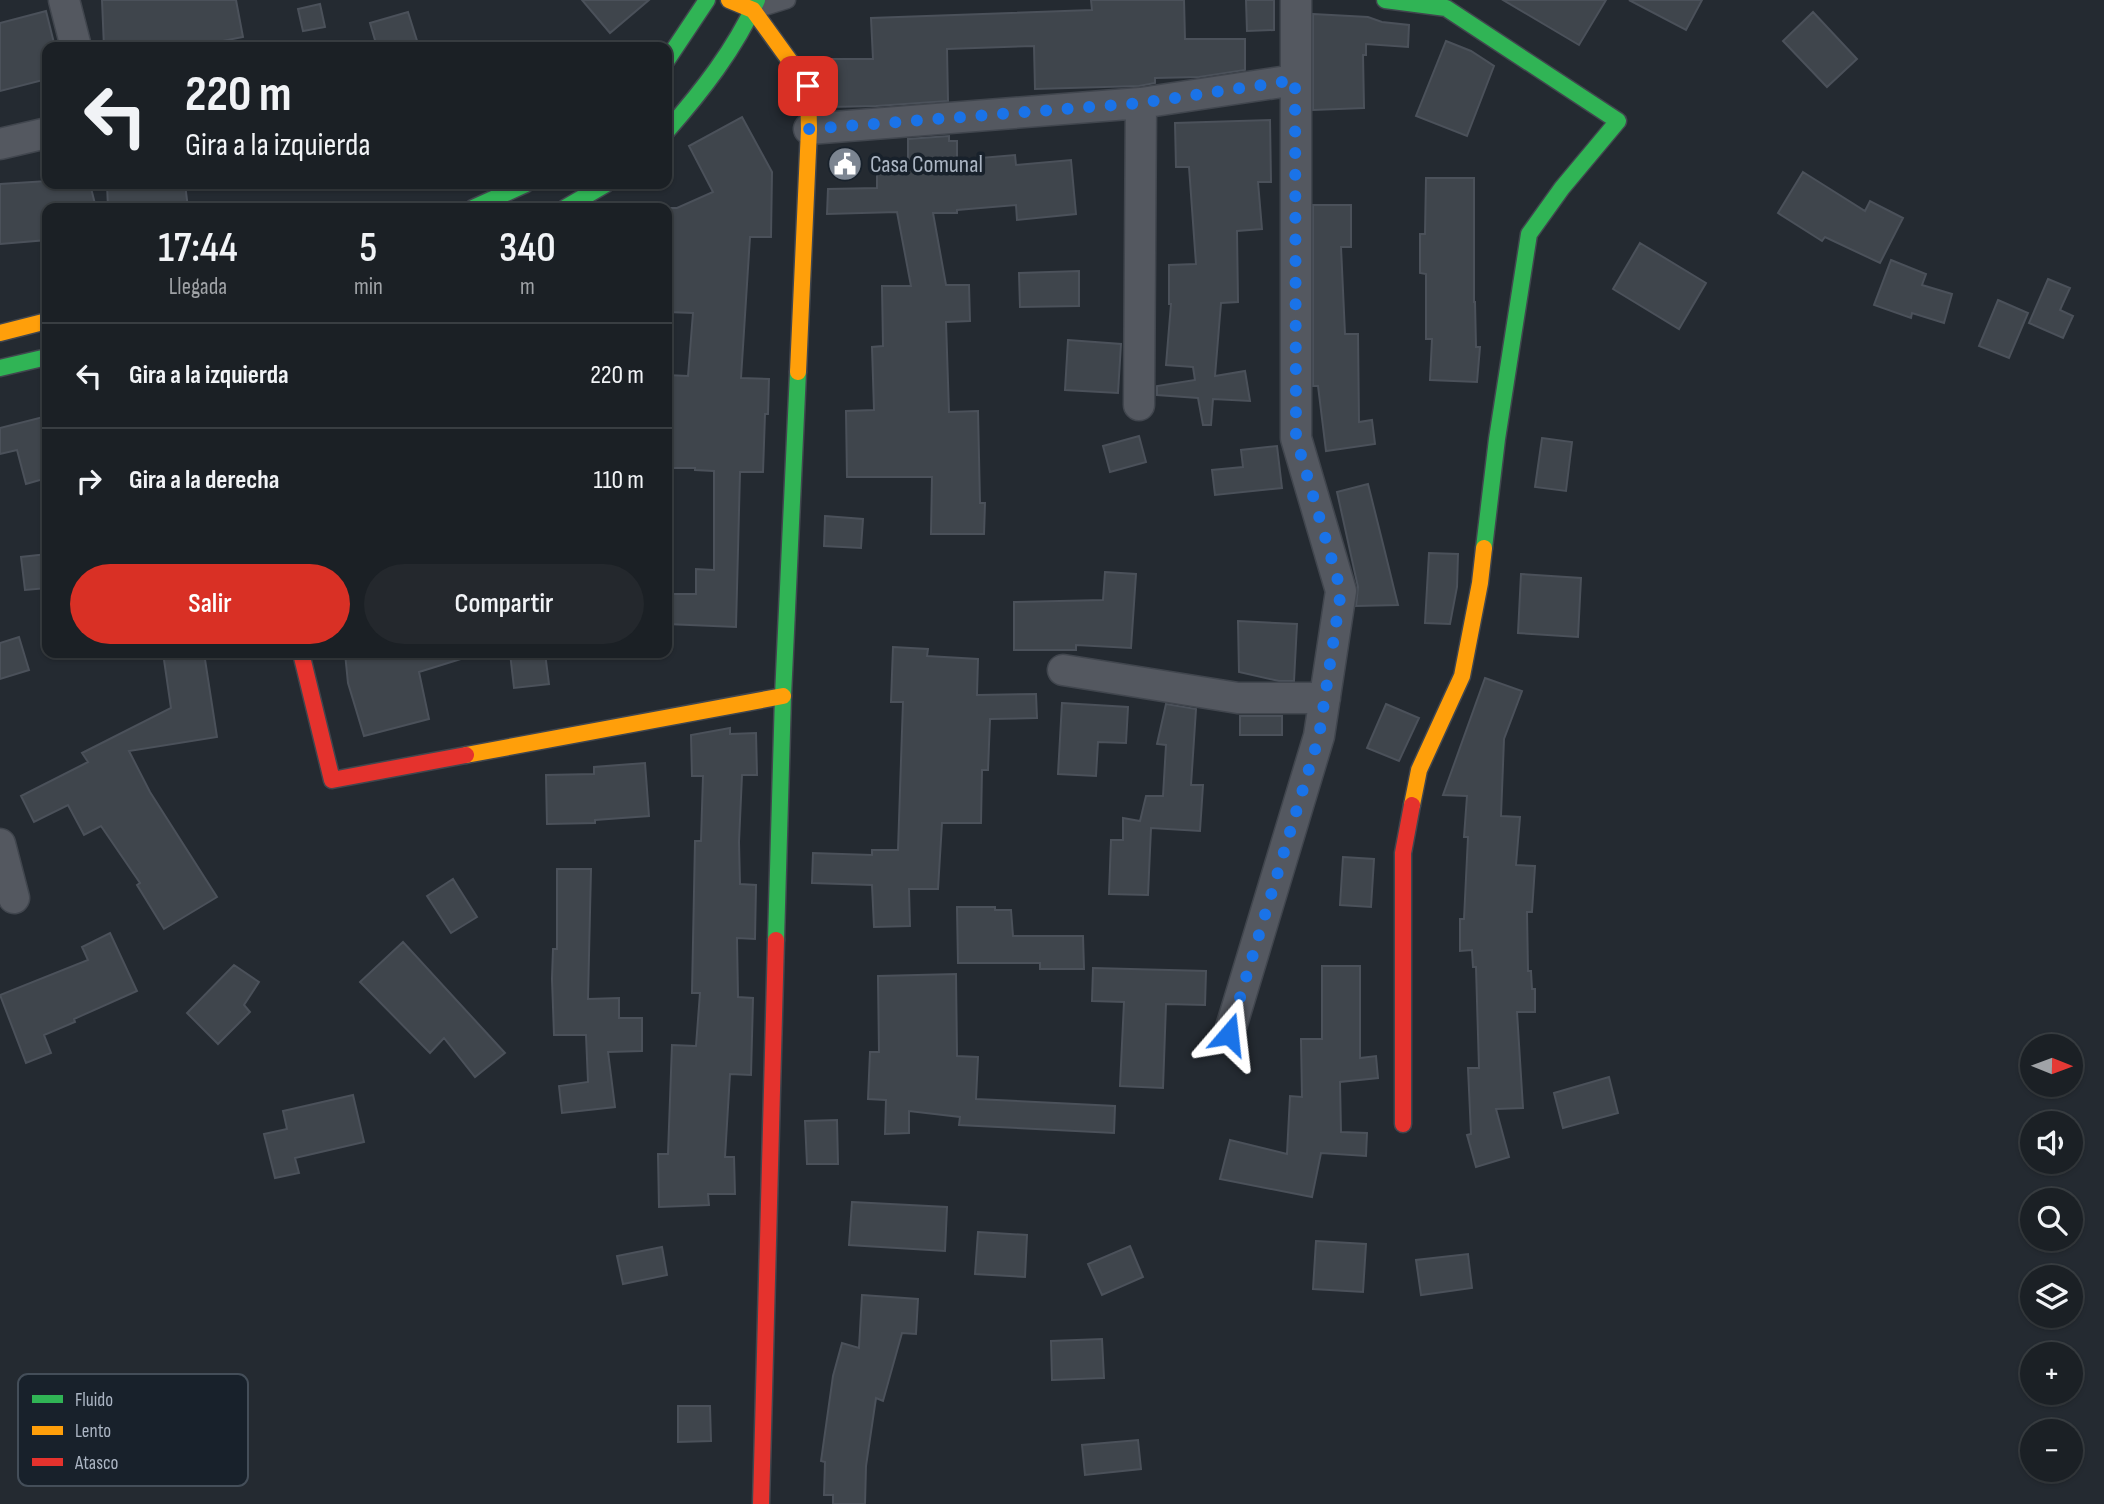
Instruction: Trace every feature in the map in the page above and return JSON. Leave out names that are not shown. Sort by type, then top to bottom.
[{"type":"street","points":[[64,0],[75,42]]},
{"type":"street","points":[[672,52],[707,0]]},
{"type":"street","points":[[729,0],[755,5],[808,86],[809,129],[783,696],[761,1504]]},
{"type":"street","points":[[1229,1034],[1319,736],[1341,591],[1296,438],[1296,0]]},
{"type":"street","points":[[1385,0],[1449,4],[1618,121],[1562,188],[1529,234],[1497,439],[1480,583],[1462,676],[1419,770],[1403,853],[1403,1124]]},
{"type":"street","points":[[672,125],[693,102],[755,5]]},
{"type":"street","points":[[809,129],[1141,103],[1295,80]]},
{"type":"street","points":[[1139,405],[1141,103]]},
{"type":"street","points":[[0,144],[42,134]]},
{"type":"street","points":[[484,203],[515,189]]},
{"type":"street","points":[[574,203],[597,189]]},
{"type":"street","points":[[0,333],[42,322]]},
{"type":"street","points":[[0,368],[42,358]]},
{"type":"street","points":[[302,658],[332,780],[783,696]]},
{"type":"street","points":[[1063,670],[1238,698],[1325,698]]},
{"type":"street","points":[[0,844],[14,898]]},
{"type":"lane","points":[[755,5],[787,0]]},
{"type":"building","points":[[102,0],[236,0],[243,37],[218,42],[104,42]]},
{"type":"building","points":[[582,0],[649,0],[610,33]]},
{"type":"building","points":[[1091,0],[1184,0],[1185,39],[1245,39],[1245,70],[1199,77],[1155,78],[1155,83],[1139,86],[1035,89],[1034,46],[947,49],[948,101],[830,107],[830,85],[825,72],[825,59],[873,59],[871,18],[1092,10]]},
{"type":"building","points":[[1246,0],[1274,0],[1274,30],[1247,31]]},
{"type":"building","points":[[1503,0],[1606,0],[1579,45]]},
{"type":"building","points":[[1629,0],[1702,0],[1686,30]]},
{"type":"building","points":[[320,4],[325,27],[303,31],[298,9]]},
{"type":"building","points":[[46,11],[54,42],[42,42],[42,80],[0,91],[0,23]]},
{"type":"building","points":[[408,12],[417,42],[376,42],[370,23]]},
{"type":"building","points":[[1813,12],[1857,59],[1827,87],[1783,41]]},
{"type":"building","points":[[1313,14],[1368,17],[1382,22],[1409,25],[1408,47],[1366,44],[1366,55],[1363,55],[1364,108],[1313,110]]},
{"type":"building","points":[[1446,41],[1471,51],[1494,66],[1467,136],[1416,116]]},
{"type":"building","points":[[742,117],[772,172],[771,237],[750,237],[741,378],[769,379],[768,414],[765,414],[763,472],[740,472],[736,627],[672,624],[672,594],[696,594],[696,569],[714,570],[714,471],[672,468],[672,375],[688,376],[693,313],[672,312],[672,208],[713,192],[689,146]]},
{"type":"building","points":[[1270,120],[1271,182],[1258,182],[1262,229],[1237,231],[1238,302],[1221,303],[1215,376],[1245,371],[1250,401],[1213,399],[1211,425],[1203,425],[1198,398],[1157,395],[1157,386],[1195,380],[1193,367],[1166,365],[1171,304],[1169,265],[1196,264],[1189,167],[1176,167],[1175,123]]},
{"type":"building","points":[[949,136],[949,141],[957,141],[957,160],[1015,155],[1016,165],[1071,160],[1076,214],[1017,220],[1016,205],[957,210],[957,213],[933,213],[946,285],[969,285],[970,321],[946,322],[949,412],[978,411],[980,503],[985,503],[984,534],[931,534],[932,477],[847,477],[846,411],[874,410],[872,347],[883,346],[882,286],[911,286],[897,212],[827,214],[828,189],[877,188],[877,162],[908,162],[908,139]]},
{"type":"building","points":[[1803,172],[1865,211],[1870,201],[1903,218],[1880,263],[1825,237],[1822,241],[1778,213]]},
{"type":"building","points":[[1426,178],[1474,178],[1474,302],[1476,347],[1480,347],[1477,382],[1430,380],[1432,339],[1426,339],[1426,274],[1420,273],[1420,234],[1425,234]]},
{"type":"building","points":[[42,181],[42,189],[91,189],[95,203],[42,203],[42,240],[0,244],[0,184]]},
{"type":"building","points":[[107,189],[186,189],[187,203],[108,203]]},
{"type":"building","points":[[1313,205],[1351,205],[1351,247],[1341,247],[1345,334],[1358,334],[1359,422],[1372,420],[1375,444],[1326,451],[1318,386],[1313,386]]},
{"type":"building","points":[[1640,243],[1706,283],[1679,329],[1613,289]]},
{"type":"building","points":[[1891,260],[1926,274],[1922,285],[1952,294],[1944,323],[1912,313],[1911,318],[1874,305]]},
{"type":"building","points":[[1079,271],[1079,306],[1020,307],[1019,273]]},
{"type":"building","points":[[2048,279],[2070,288],[2060,310],[2073,316],[2063,338],[2029,323]]},
{"type":"building","points":[[1998,300],[2028,313],[2009,358],[1979,346]]},
{"type":"building","points":[[1068,340],[1121,344],[1118,393],[1065,390]]},
{"type":"building","points":[[42,417],[42,479],[26,484],[17,450],[0,454],[0,428]]},
{"type":"building","points":[[1139,436],[1146,462],[1110,472],[1103,446]]},
{"type":"building","points":[[1542,438],[1572,442],[1566,491],[1535,487]]},
{"type":"building","points":[[1277,446],[1282,488],[1215,495],[1212,470],[1243,467],[1241,450]]},
{"type":"building","points":[[1368,484],[1398,605],[1356,606],[1358,587],[1337,492]]},
{"type":"building","points":[[825,516],[863,519],[861,548],[824,546]]},
{"type":"building","points":[[1429,553],[1458,554],[1457,587],[1450,624],[1425,623]]},
{"type":"building","points":[[42,555],[42,588],[25,590],[21,557]]},
{"type":"building","points":[[1105,572],[1136,574],[1131,648],[1076,645],[1076,650],[1014,650],[1014,602],[1103,600]]},
{"type":"building","points":[[1521,574],[1581,578],[1578,637],[1518,633]]},
{"type":"building","points":[[1238,621],[1297,624],[1294,681],[1279,681],[1239,672]]},
{"type":"building","points":[[19,637],[29,670],[0,679],[0,643]]},
{"type":"building","points":[[893,647],[928,649],[927,656],[978,659],[977,695],[1036,694],[1037,718],[990,719],[988,770],[982,770],[981,823],[942,823],[938,889],[909,889],[910,926],[874,927],[872,885],[812,883],[813,853],[872,855],[872,850],[898,850],[903,702],[891,702]]},
{"type":"building","points":[[164,658],[205,658],[217,737],[129,751],[150,792],[217,897],[164,929],[137,885],[140,883],[101,826],[84,835],[68,805],[34,822],[21,796],[88,762],[82,753],[171,708]]},
{"type":"building","points":[[346,658],[464,658],[419,672],[429,719],[364,736],[348,683]]},
{"type":"building","points":[[511,658],[546,658],[549,684],[514,688]]},
{"type":"building","points":[[1485,678],[1522,691],[1504,739],[1501,816],[1520,817],[1516,865],[1535,866],[1532,912],[1527,912],[1528,971],[1531,971],[1532,989],[1535,989],[1535,1012],[1517,1012],[1523,1108],[1496,1109],[1509,1157],[1476,1167],[1467,1135],[1471,1134],[1468,1068],[1479,1068],[1476,967],[1473,967],[1472,950],[1460,951],[1460,919],[1464,919],[1468,837],[1464,837],[1467,796],[1443,795]]},
{"type":"building","points":[[1062,703],[1128,707],[1126,743],[1098,742],[1096,776],[1058,774]]},
{"type":"building","points":[[1166,704],[1196,709],[1191,785],[1203,785],[1200,831],[1151,828],[1148,895],[1109,894],[1111,840],[1123,840],[1123,818],[1140,821],[1146,796],[1163,796],[1166,745],[1157,744]]},
{"type":"building","points":[[1386,704],[1419,718],[1399,761],[1367,748]]},
{"type":"building","points":[[1240,716],[1282,716],[1282,735],[1240,735]]},
{"type":"building","points":[[730,728],[730,734],[756,733],[757,775],[742,775],[740,884],[756,885],[755,939],[737,938],[738,997],[753,998],[751,1075],[730,1074],[725,1157],[734,1157],[735,1194],[708,1194],[709,1205],[659,1207],[658,1154],[668,1154],[672,1045],[696,1046],[700,993],[692,993],[695,841],[701,841],[703,776],[692,776],[691,735]]},
{"type":"building","points":[[645,763],[649,816],[595,820],[595,823],[547,824],[546,775],[594,774],[594,767]]},
{"type":"building","points":[[1343,857],[1374,859],[1371,907],[1340,905]]},
{"type":"building","points":[[557,869],[591,869],[588,999],[619,998],[619,1018],[642,1018],[642,1051],[608,1052],[615,1107],[562,1113],[559,1086],[588,1082],[586,1035],[554,1035],[552,979],[553,949],[557,949]]},
{"type":"building","points":[[453,879],[477,917],[451,933],[427,896]]},
{"type":"building","points":[[957,907],[995,907],[995,910],[1011,910],[1013,936],[1083,936],[1084,969],[1040,969],[1040,963],[958,963]]},
{"type":"building","points":[[110,933],[137,991],[44,1035],[51,1053],[26,1063],[0,995],[88,960],[82,947]]},
{"type":"building","points":[[403,942],[505,1053],[475,1077],[444,1038],[430,1053],[360,982]]},
{"type":"building","points":[[234,965],[259,982],[244,1005],[250,1012],[218,1044],[187,1013]]},
{"type":"building","points":[[1322,966],[1360,966],[1360,1058],[1376,1056],[1378,1078],[1340,1082],[1341,1132],[1367,1133],[1366,1156],[1321,1153],[1312,1197],[1220,1179],[1230,1140],[1287,1154],[1290,1096],[1302,1097],[1301,1039],[1322,1039]]},
{"type":"building","points":[[1093,968],[1206,971],[1205,1005],[1166,1004],[1163,1088],[1120,1086],[1124,1002],[1092,1001]]},
{"type":"building","points":[[956,974],[957,1056],[978,1057],[976,1099],[1115,1106],[1114,1133],[959,1125],[960,1117],[909,1111],[909,1133],[885,1134],[886,1100],[868,1099],[870,1052],[879,1052],[878,976]]},
{"type":"building","points":[[1609,1077],[1618,1113],[1563,1128],[1554,1093]]},
{"type":"building","points":[[353,1095],[364,1142],[295,1158],[299,1173],[275,1178],[264,1134],[287,1129],[283,1111]]},
{"type":"building","points":[[837,1120],[838,1164],[807,1164],[805,1121]]},
{"type":"building","points":[[852,1202],[947,1207],[945,1251],[849,1245]]},
{"type":"building","points":[[978,1232],[1027,1235],[1025,1277],[975,1274]]},
{"type":"building","points":[[1316,1241],[1366,1244],[1363,1292],[1313,1289]]},
{"type":"building","points":[[1130,1246],[1143,1277],[1102,1295],[1088,1264]]},
{"type":"building","points":[[662,1247],[667,1275],[623,1284],[617,1256]]},
{"type":"building","points":[[1468,1254],[1472,1288],[1421,1295],[1416,1260]]},
{"type":"building","points":[[862,1295],[918,1299],[916,1334],[902,1333],[883,1401],[876,1398],[866,1466],[865,1504],[833,1504],[833,1495],[824,1495],[825,1462],[821,1461],[833,1376],[842,1343],[859,1348]]},
{"type":"building","points":[[1102,1339],[1104,1378],[1052,1380],[1051,1341]]},
{"type":"building","points":[[678,1406],[710,1406],[711,1441],[678,1442]]},
{"type":"building","points":[[1138,1440],[1141,1469],[1085,1475],[1082,1445]]},
{"type":"traffic: fast","points":[[672,52],[707,0]]},
{"type":"traffic: fast","points":[[672,125],[717,69],[739,36],[757,0]]},
{"type":"traffic: fast","points":[[1385,0],[1446,8],[1618,121],[1562,188],[1529,234],[1497,439],[1484,548]]},
{"type":"traffic: fast","points":[[484,203],[515,189]]},
{"type":"traffic: fast","points":[[574,203],[597,189]]},
{"type":"traffic: fast","points":[[0,368],[42,358]]},
{"type":"traffic: fast","points":[[776,940],[783,696],[798,372]]},
{"type":"traffic: slow","points":[[729,0],[753,10],[808,86],[809,129],[798,372]]},
{"type":"traffic: slow","points":[[0,333],[42,322]]},
{"type":"traffic: slow","points":[[1412,805],[1419,770],[1462,676],[1484,548]]},
{"type":"traffic: slow","points":[[466,755],[783,696]]},
{"type":"traffic: jam","points":[[302,658],[332,780],[466,755]]},
{"type":"traffic: jam","points":[[1403,1124],[1403,853],[1412,805]]},
{"type":"traffic: jam","points":[[761,1504],[776,940]]},
{"type":"place","name":"Casa Comunal","points":[[845,164]]},
{"type":"route","points":[[808,86],[809,129],[1141,103],[1295,80],[1296,438],[1341,591],[1319,736],[1229,1034]]}]
